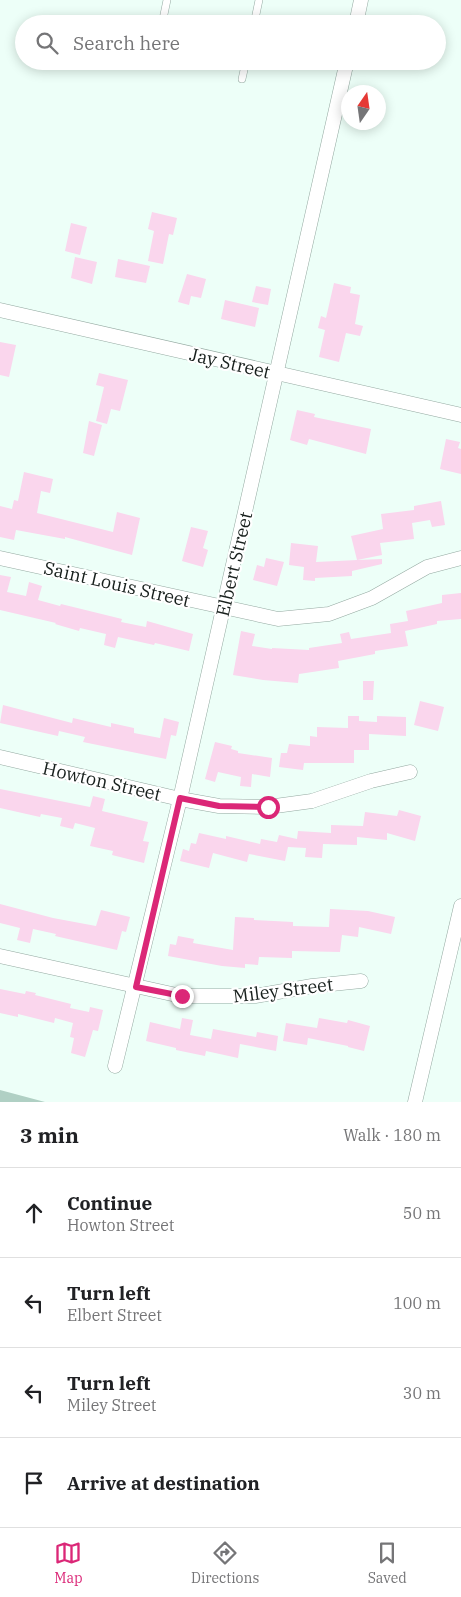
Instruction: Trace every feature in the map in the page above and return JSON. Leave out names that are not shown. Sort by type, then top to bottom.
[{"type":"street","points":[[358,15],[361,0]]},
{"type":"street","name":"Elbert Street","points":[[115,1066],[136,987],[278,374],[345,70]]},
{"type":"street","name":"Jay Street","points":[[0,310],[461,415]]},
{"type":"street","name":"Saint Louis Street","points":[[0,558],[278,619],[329,614],[372,598],[427,567],[461,558]]},
{"type":"street","name":"Howton Street","points":[[0,757],[219,806],[268,807],[312,800],[370,781],[410,772]]},
{"type":"street","points":[[415,1102],[461,906]]},
{"type":"street","name":"Miley Street","points":[[0,956],[182,996],[255,996],[312,986],[361,981]]},
{"type":"lane","points":[[164,15],[167,0]]},
{"type":"lane","points":[[256,15],[259,0]]},
{"type":"lane","points":[[242,79],[244,70]]},
{"type":"green space","points":[[0,1090],[45,1102],[0,1102]]},
{"type":"building","points":[[152,212],[177,218],[173,235],[169,234],[163,264],[148,261],[154,231],[148,229]]},
{"type":"building","points":[[71,223],[87,227],[80,255],[65,251]]},
{"type":"building","points":[[75,257],[97,262],[92,284],[71,278]]},
{"type":"building","points":[[118,259],[150,266],[146,283],[115,277]]},
{"type":"building","points":[[187,274],[206,279],[201,298],[191,296],[189,305],[178,302]]},
{"type":"building","points":[[334,283],[351,287],[350,293],[360,295],[355,324],[363,326],[360,336],[346,333],[339,362],[319,357],[325,330],[318,328],[321,316],[326,318]]},
{"type":"building","points":[[256,286],[271,289],[268,305],[252,302]]},
{"type":"building","points":[[225,300],[259,308],[255,327],[221,319]]},
{"type":"building","points":[[0,342],[16,345],[9,377],[0,375]]},
{"type":"building","points":[[99,373],[128,380],[120,411],[111,409],[107,424],[96,421],[104,387],[96,385]]},
{"type":"building","points":[[297,410],[315,414],[314,417],[371,429],[366,454],[309,439],[307,445],[290,440]]},
{"type":"building","points":[[89,421],[102,425],[94,456],[83,453]]},
{"type":"building","points":[[446,439],[460,442],[458,448],[461,449],[461,474],[440,469]]},
{"type":"building","points":[[24,472],[53,479],[50,493],[41,491],[37,513],[113,532],[117,512],[140,518],[132,555],[65,537],[65,539],[16,530],[14,540],[0,537],[0,506],[12,509],[14,500],[18,501]]},
{"type":"building","points":[[441,501],[445,525],[432,527],[430,520],[412,523],[414,539],[380,543],[382,555],[357,560],[351,536],[383,529],[381,514],[414,510],[414,506]]},
{"type":"building","points":[[191,527],[208,531],[203,548],[208,550],[203,567],[182,561]]},
{"type":"building","points":[[291,543],[318,546],[316,562],[382,559],[382,564],[352,571],[352,576],[315,578],[315,581],[303,580],[304,567],[289,565]]},
{"type":"building","points":[[266,558],[284,562],[277,586],[253,580],[257,565],[264,567]]},
{"type":"building","points":[[0,575],[11,577],[7,592],[26,596],[29,582],[42,586],[38,600],[122,619],[121,622],[146,627],[147,621],[193,634],[189,651],[118,637],[115,648],[104,645],[106,634],[80,628],[79,631],[56,623],[0,610]]},
{"type":"building","points":[[461,593],[461,619],[437,621],[437,624],[405,631],[408,646],[375,651],[375,654],[338,661],[339,668],[299,674],[298,683],[233,675],[241,631],[255,634],[252,646],[272,649],[309,650],[309,648],[342,643],[340,634],[349,632],[351,639],[391,633],[390,624],[408,621],[406,611],[442,603],[442,595]]},
{"type":"building","points":[[363,681],[374,681],[373,700],[363,700]]},
{"type":"building","points":[[420,701],[444,707],[438,731],[414,725]]},
{"type":"building","points":[[3,705],[72,723],[73,718],[111,727],[111,723],[134,728],[134,733],[160,738],[164,718],[179,722],[176,736],[171,735],[166,759],[83,742],[85,737],[59,731],[58,736],[0,723]]},
{"type":"building","points":[[348,716],[359,716],[359,721],[377,722],[377,716],[406,717],[406,736],[369,734],[369,750],[354,750],[354,763],[304,763],[303,770],[279,767],[281,753],[287,753],[289,744],[310,746],[310,736],[317,737],[317,727],[348,728]]},
{"type":"building","points":[[215,742],[232,746],[231,749],[238,751],[238,753],[272,758],[270,777],[252,774],[251,787],[240,786],[241,777],[218,772],[215,782],[205,779]]},
{"type":"building","points":[[0,789],[90,807],[93,796],[105,799],[102,811],[148,822],[143,841],[149,842],[144,863],[112,855],[113,851],[90,846],[95,828],[75,823],[73,829],[60,826],[62,818],[41,814],[40,817],[0,808]]},
{"type":"building","points":[[399,810],[421,816],[415,841],[387,833],[387,840],[357,837],[357,845],[323,844],[322,858],[305,857],[306,848],[288,847],[285,861],[249,854],[247,862],[213,853],[209,868],[180,861],[183,849],[189,851],[191,843],[196,844],[199,833],[226,839],[226,836],[260,844],[261,839],[277,842],[279,835],[297,839],[298,831],[331,833],[331,825],[363,826],[365,812],[397,816]]},
{"type":"building","points":[[0,904],[53,918],[96,926],[101,910],[130,917],[126,932],[122,931],[117,950],[33,929],[30,943],[17,940],[20,928],[0,923]]},
{"type":"building","points":[[330,909],[368,911],[395,917],[391,934],[359,927],[358,937],[342,935],[340,952],[292,951],[292,958],[259,957],[258,965],[245,964],[245,968],[222,966],[168,956],[170,944],[176,945],[178,936],[194,939],[193,943],[233,950],[235,917],[293,922],[293,926],[329,927]]},
{"type":"building","points":[[0,989],[25,994],[26,991],[36,993],[35,995],[71,1004],[70,1008],[89,1012],[90,1007],[103,1010],[98,1031],[93,1030],[85,1057],[71,1053],[74,1038],[70,1037],[73,1023],[55,1018],[54,1023],[18,1014],[18,1017],[0,1013]]},
{"type":"building","points":[[182,1018],[193,1020],[190,1035],[211,1039],[213,1029],[256,1037],[257,1032],[278,1036],[276,1051],[240,1044],[238,1058],[206,1051],[205,1056],[146,1041],[150,1022],[180,1029]]},
{"type":"building","points":[[319,1018],[347,1023],[348,1020],[370,1026],[364,1051],[308,1038],[307,1045],[283,1041],[286,1023],[317,1028]]},
{"type":"route","points":[[182,996],[136,987],[180,798],[219,806],[268,807]]}]
